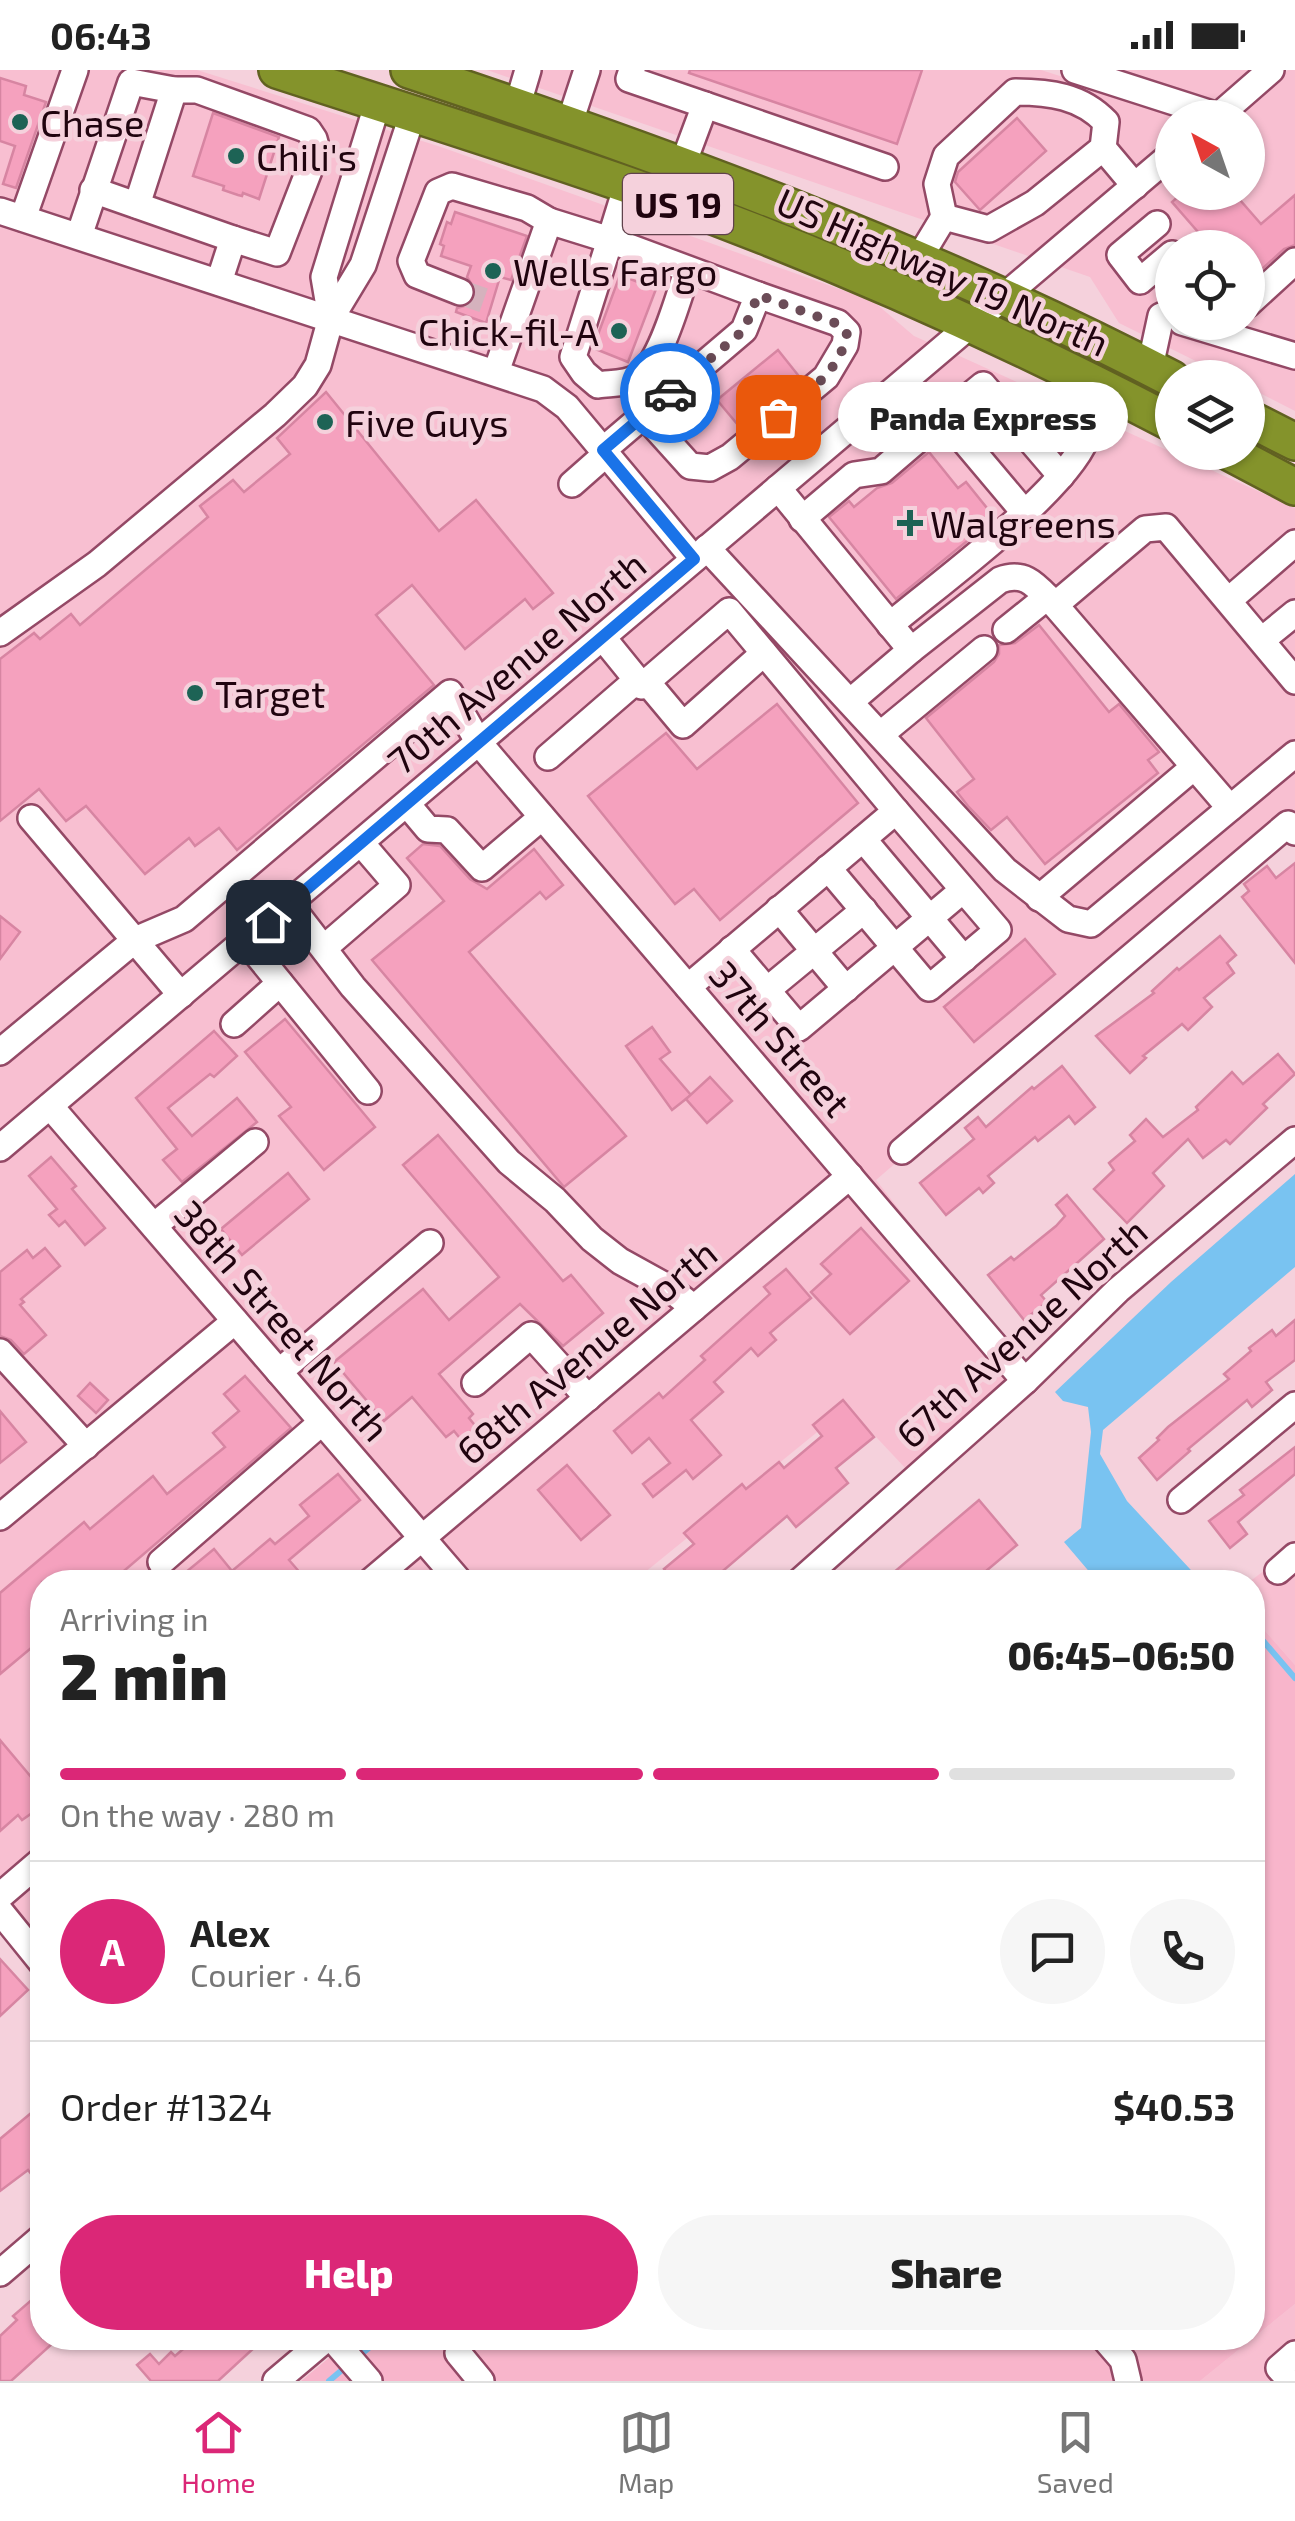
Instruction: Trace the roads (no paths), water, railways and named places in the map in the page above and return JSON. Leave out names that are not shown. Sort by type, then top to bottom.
[{"type":"highway","name":"US Highway 19 North","points":[[277,70],[627,185],[769,239],[970,326],[1155,415]]},
{"type":"highway","points":[[316,82],[360,82],[381,78],[392,70]]},
{"type":"highway","name":"US Highway 19 North","points":[[409,70],[682,164],[918,260],[1155,370]]},
{"type":"highway","points":[[378,102],[427,94],[483,95]]},
{"type":"highway","points":[[1265,427],[1295,442]]},
{"type":"highway","points":[[1263,470],[1295,487]]},
{"type":"street","points":[[75,70],[12,215],[543,389],[567,407],[701,553],[851,701],[1005,870],[1068,920],[1092,924],[1295,754]]},
{"type":"street","points":[[517,107],[528,70]]},
{"type":"street","points":[[569,124],[587,70]]},
{"type":"street","points":[[632,70],[629,78],[886,167]]},
{"type":"street","points":[[679,96],[688,70]]},
{"type":"street","points":[[1075,70],[1167,100]]},
{"type":"street","points":[[1237,100],[1272,70]]},
{"type":"street","points":[[80,236],[125,76],[174,90],[197,90],[288,122],[308,130],[317,150],[277,253],[93,190]]},
{"type":"street","points":[[918,260],[944,218],[938,184],[946,156],[1020,81],[1090,106],[1106,122]]},
{"type":"street","points":[[944,218],[989,229],[1034,203],[1102,148],[1114,82]]},
{"type":"street","points":[[137,206],[174,90]]},
{"type":"street","points":[[331,318],[324,277],[378,102]]},
{"type":"street","points":[[682,164],[705,105]]},
{"type":"street","points":[[0,633],[97,564],[305,386],[318,364],[331,318],[363,264],[413,114]]},
{"type":"street","points":[[1102,148],[1162,230]]},
{"type":"street","name":"70th Avenue North","points":[[0,1148],[1155,168]]},
{"type":"street","points":[[627,185],[573,357],[584,374],[598,385],[637,378],[648,369],[688,269]]},
{"type":"street","points":[[460,292],[417,275],[411,261],[438,192],[452,186],[527,208],[549,222],[610,240],[838,324],[847,332],[845,345],[826,376],[730,457],[710,468],[690,466],[644,416]]},
{"type":"street","points":[[496,372],[506,308],[549,222]]},
{"type":"street","points":[[1155,299],[1120,256],[1157,224]]},
{"type":"street","points":[[219,282],[233,239]]},
{"type":"street","points":[[1265,289],[1295,262]]},
{"type":"street","points":[[1140,281],[1155,268]]},
{"type":"street","points":[[572,484],[744,330],[770,299]]},
{"type":"street","points":[[1252,340],[1295,356]]},
{"type":"street","points":[[648,369],[668,395]]},
{"type":"street","points":[[890,624],[1024,512],[1061,476],[1089,431],[1085,380]]},
{"type":"street","points":[[802,518],[854,475],[881,471],[983,384],[1061,476]]},
{"type":"street","points":[[944,418],[1024,512]]},
{"type":"street","points":[[778,488],[911,650]]},
{"type":"street","points":[[1006,630],[1146,530],[1166,526],[1295,681]]},
{"type":"street","points":[[1229,600],[1295,543]]},
{"type":"street","points":[[851,701],[1000,580],[1014,575],[1029,578],[1230,808]]},
{"type":"street","points":[[548,757],[729,611],[998,930],[929,988],[828,868]]},
{"type":"street","points":[[1262,640],[1295,614]]},
{"type":"street","points":[[603,638],[683,725],[764,653]]},
{"type":"street","points":[[881,734],[984,649]]},
{"type":"street","name":"37th Street","points":[[135,940],[184,919],[450,694],[479,743],[1026,1381]]},
{"type":"street","points":[[1039,898],[1194,766]]},
{"type":"street","points":[[407,804],[428,829],[447,830],[482,868],[542,818]]},
{"type":"street","points":[[688,987],[896,811]]},
{"type":"street","points":[[31,818],[182,995]]},
{"type":"street","points":[[902,1151],[1291,828]]},
{"type":"street","points":[[863,839],[964,958]]},
{"type":"street","points":[[324,948],[397,885],[361,844]]},
{"type":"street","points":[[732,949],[798,1028],[963,890]]},
{"type":"street","points":[[289,904],[352,987],[509,1162],[555,1200],[592,1239],[620,1261],[670,1288],[694,1308]]},
{"type":"street","points":[[780,909],[846,989]]},
{"type":"street","points":[[767,990],[864,910]]},
{"type":"street","points":[[0,1052],[135,940]]},
{"type":"street","points":[[246,941],[368,1091]]},
{"type":"street","points":[[234,1024],[280,983]]},
{"type":"street","name":"38th Street North","points":[[50,1106],[449,1570]]},
{"type":"street","name":"67th Avenue North","points":[[813,1570],[1026,1381],[1118,1290],[1295,1140]]},
{"type":"street","points":[[154,1226],[255,1142]]},
{"type":"street","name":"68th Avenue North","points":[[385,1570],[850,1176]]},
{"type":"street","points":[[278,1372],[430,1243]]},
{"type":"street","points":[[0,1518],[235,1321]]},
{"type":"street","points":[[475,1383],[531,1336],[588,1398]]},
{"type":"street","points":[[0,1352],[86,1446]]},
{"type":"street","points":[[1181,1500],[1295,1405]]},
{"type":"street","points":[[161,1562],[322,1422]]},
{"type":"street","points":[[0,1896],[30,1870]]},
{"type":"street","points":[[0,1911],[30,1948]]},
{"type":"street","points":[[0,2274],[30,2248]]},
{"type":"street","points":[[276,2381],[314,2350]]},
{"type":"street","points":[[340,2350],[369,2381]]},
{"type":"street","points":[[1114,2350],[1122,2360],[1128,2381]]},
{"type":"street","points":[[458,2353],[481,2381]]},
{"type":"street","points":[[1291,2381],[1279,2368],[1295,2354]]},
{"type":"water","points":[[1295,1174],[1295,1267],[1103,1430],[1100,1454],[1127,1501],[1191,1570],[1088,1570],[1064,1542],[1081,1528],[1091,1432],[1088,1407],[1063,1401],[1055,1392],[1171,1282]]},
{"type":"waterway","points":[[1265,1643],[1295,1678]]},
{"type":"waterway","points":[[359,2356],[366,2350]]},
{"type":"waterway","points":[[329,2381],[349,2364]]},
{"type":"tunnel","points":[[460,292],[494,304]]},
{"type":"place","name":"Chase","points":[[20,122]]},
{"type":"place","name":"Chili's","points":[[236,156]]},
{"type":"place","name":"Wells Fargo","points":[[493,271]]},
{"type":"place","name":"Chick-fil-A","points":[[619,331]]},
{"type":"place","name":"Panda Express","points":[[778,417]]},
{"type":"place","name":"Five Guys","points":[[325,422]]},
{"type":"place","name":"Walgreens","points":[[910,523]]},
{"type":"place","name":"Target","points":[[195,693]]}]
